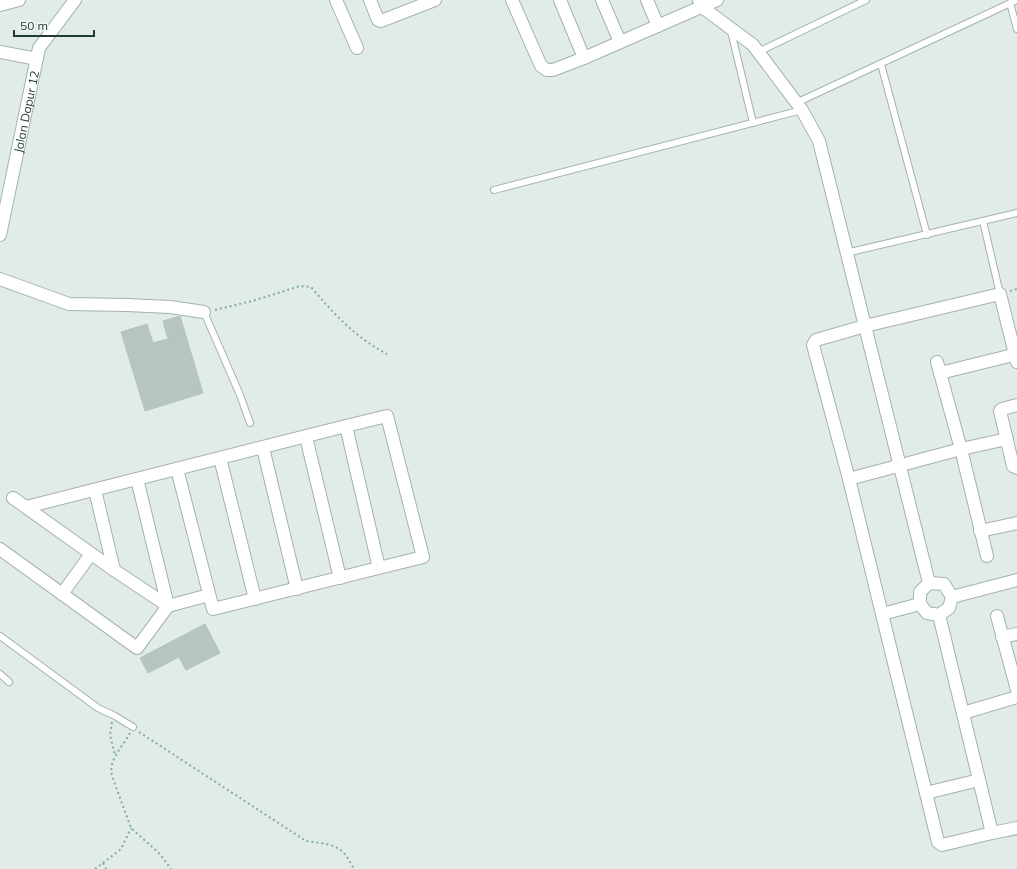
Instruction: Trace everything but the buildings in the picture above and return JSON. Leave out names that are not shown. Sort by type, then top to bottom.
[{"type":"street","points":[[0,5],[20,0]]},
{"type":"street","name":"Jalan Dapur 12","points":[[0,235],[40,48],[76,0]]},
{"type":"street","points":[[336,0],[357,48]]},
{"type":"street","points":[[370,0],[378,20],[381,21],[413,4],[435,0]]},
{"type":"street","points":[[512,0],[541,66],[546,70],[553,70],[584,58],[658,26],[701,3],[717,0]]},
{"type":"street","points":[[560,0],[584,58]]},
{"type":"street","points":[[602,0],[620,42]]},
{"type":"street","points":[[647,0],[658,26]]},
{"type":"street","points":[[701,3],[753,45],[799,107],[819,141],[929,583]]},
{"type":"street","points":[[0,52],[37,58]]},
{"type":"street","points":[[0,279],[69,304],[170,307],[204,312]]},
{"type":"street","points":[[987,556],[939,367],[1016,356],[1000,294],[865,326],[816,340],[813,345],[849,479],[938,842],[940,844],[1017,828]]},
{"type":"street","points":[[1017,405],[1002,409],[1000,411],[1013,466],[1017,468]]},
{"type":"street","points":[[26,507],[387,416],[423,557],[213,610],[177,469]]},
{"type":"street","points":[[346,426],[379,568]]},
{"type":"street","points":[[306,437],[340,578]]},
{"type":"street","points":[[849,479],[961,449],[1007,440]]},
{"type":"street","points":[[263,448],[297,589]]},
{"type":"street","points":[[220,458],[255,599]]},
{"type":"street","points":[[137,479],[168,606]]},
{"type":"street","points":[[95,490],[114,570]]},
{"type":"street","points":[[13,498],[91,554],[168,606]]},
{"type":"street","points":[[980,530],[1017,523]]},
{"type":"street","points":[[0,549],[137,648],[168,606],[209,595]]},
{"type":"street","points":[[62,594],[91,554]]},
{"type":"street","points":[[952,597],[1017,580]]},
{"type":"street","points":[[929,583],[944,584],[952,597],[949,608],[939,615],[927,613],[920,604],[920,592],[929,583]]},
{"type":"street","points":[[882,614],[920,604]]},
{"type":"street","points":[[939,615],[979,780],[988,811],[992,833]]},
{"type":"street","points":[[963,713],[1017,690],[997,616]]},
{"type":"street","points":[[1002,637],[1017,634]]},
{"type":"street","points":[[926,793],[979,780]]},
{"type":"lane","points":[[758,52],[866,0]]},
{"type":"lane","points":[[494,190],[753,123],[799,107],[881,64],[1017,0]]},
{"type":"lane","points":[[1010,3],[1017,29]]},
{"type":"lane","points":[[731,28],[753,123]]},
{"type":"lane","points":[[881,64],[927,235]]},
{"type":"lane","points":[[846,253],[1017,213]]},
{"type":"lane","points":[[983,221],[1000,294]]},
{"type":"lane","points":[[204,312],[240,395],[250,424]]},
{"type":"lane","points":[[0,636],[98,708],[133,727]]},
{"type":"lane","points":[[0,674],[9,682]]},
{"type":"path","points":[[204,312],[256,300],[300,286],[311,287],[344,324],[369,345],[387,354]]},
{"type":"path","points":[[115,716],[110,728],[110,735],[115,756]]},
{"type":"path","points":[[171,869],[160,854],[131,828],[111,772],[111,767],[115,756],[126,741],[133,727],[306,841],[326,844],[340,850],[354,869]]},
{"type":"path","points":[[95,869],[121,849],[131,828]]},
{"type":"path","points":[[103,863],[106,869]]}]
